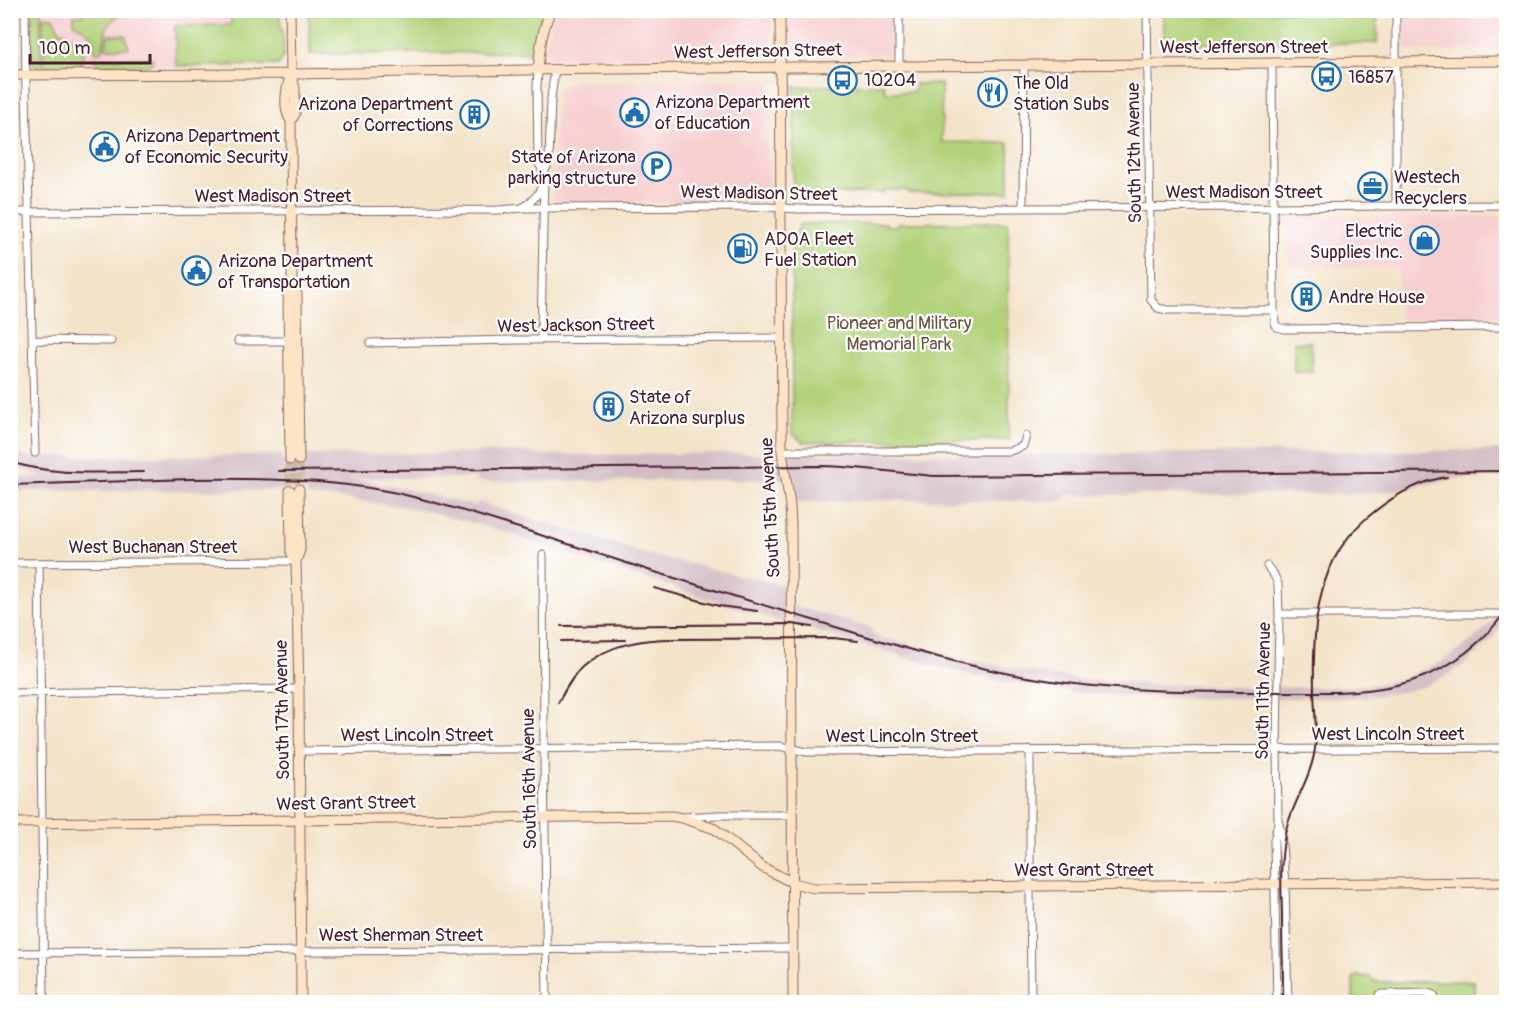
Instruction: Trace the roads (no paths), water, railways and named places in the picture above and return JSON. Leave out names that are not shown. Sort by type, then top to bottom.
[{"type":"main road","points":[[290,10],[291,74],[286,88],[286,114],[291,121],[292,284],[288,294],[293,341],[294,460]]},
{"type":"main road","points":[[538,70],[542,37],[551,10]]},
{"type":"main road","name":"South 15th Avenue","points":[[780,10],[782,451],[791,525],[793,1002]]},
{"type":"main road","name":"West Jefferson Street","points":[[10,75],[1506,61]]},
{"type":"main road","name":"South 17th Avenue","points":[[295,490],[291,552],[296,561],[301,1002]]},
{"type":"main road","name":"West Grant Street","points":[[10,823],[682,818],[715,829],[762,867],[793,883],[814,888],[1506,882]]},
{"type":"street","points":[[25,10],[35,453]]},
{"type":"street","points":[[899,10],[899,66]]},
{"type":"street","name":"South 12th Avenue","points":[[1147,10],[1151,300],[1156,306],[1167,310],[1274,310]]},
{"type":"street","points":[[1395,10],[1396,206]]},
{"type":"street","points":[[1272,64],[1274,310],[1277,327],[1285,329],[1506,327]]},
{"type":"street","points":[[1023,207],[1024,66]]},
{"type":"street","points":[[522,208],[538,195],[549,162],[551,98],[555,69]]},
{"type":"street","points":[[538,70],[538,162],[544,173],[541,339]]},
{"type":"street","name":"West Madison Street","points":[[10,212],[1506,205]]},
{"type":"street","name":"West Jackson Street","points":[[370,343],[541,339],[782,338]]},
{"type":"street","points":[[33,340],[111,341]]},
{"type":"street","points":[[238,341],[293,341]]},
{"type":"street","points":[[782,451],[1010,451],[1023,446],[1026,436]]},
{"type":"street","name":"South 16th Avenue","points":[[543,555],[547,1002]]},
{"type":"street","name":"West Buchanan Street","points":[[10,563],[296,561]]},
{"type":"street","points":[[39,563],[44,1002]]},
{"type":"street","name":"South 11th Avenue","points":[[1267,566],[1278,584],[1279,614],[1278,820],[1274,840],[1277,1002]]},
{"type":"street","points":[[1279,614],[1506,614]]},
{"type":"street","points":[[10,693],[298,689]]},
{"type":"street","name":"West Lincoln Street","points":[[299,751],[779,747],[807,752],[1506,748]]},
{"type":"street","points":[[1030,750],[1032,1002]]},
{"type":"street","name":"West Grant Street","points":[[682,818],[718,815],[792,815]]},
{"type":"street","name":"South 11th Avenue","points":[[1278,820],[1285,885],[1288,1002]]},
{"type":"street","name":"West Sherman Street","points":[[10,953],[792,948]]},
{"type":"street","points":[[1378,999],[1383,994],[1429,993],[1434,995],[1436,1002]]},
{"type":"tunnel","points":[[290,460],[290,490]]},
{"type":"tunnel","points":[[299,460],[299,489]]},
{"type":"railway","points":[[10,462],[60,471],[144,472]]},
{"type":"railway","points":[[279,471],[822,466],[934,476],[1506,471]]},
{"type":"railway","points":[[1283,1002],[1282,853],[1288,823],[1309,771],[1315,749],[1315,643],[1321,594],[1328,572],[1339,550],[1354,530],[1390,500],[1417,485],[1447,477]]},
{"type":"railway","points":[[10,485],[241,479],[317,482],[392,492],[472,513],[645,569],[932,656],[1027,677],[1114,688],[1202,692],[1318,692],[1374,689],[1400,684],[1426,676],[1451,663],[1492,629],[1506,611]]},
{"type":"railway","points":[[654,588],[719,606],[757,611]]},
{"type":"railway","points":[[561,626],[792,624],[812,627]]},
{"type":"railway","points":[[558,703],[582,667],[603,653],[626,644],[675,639],[834,638],[858,641]]},
{"type":"railway","points":[[561,641],[625,640]]},
{"type":"place","name":"16857","points":[[1327,77]]},
{"type":"place","name":"10204","points":[[843,80]]},
{"type":"place","name":"The Old Station Subs","points":[[992,93]]},
{"type":"place","name":"Arizona Department of Education","points":[[634,112]]},
{"type":"place","name":"Arizona Department of Corrections","points":[[474,114]]},
{"type":"place","name":"Arizona Department of Economic Security","points":[[104,146]]},
{"type":"place","name":"State of Arizona parking structure","points":[[657,167]]},
{"type":"place","name":"Westech Recyclers","points":[[1373,187]]},
{"type":"place","name":"Electric Supplies Inc.","points":[[1424,241]]},
{"type":"place","name":"ADOA Fleet Fuel Station","points":[[743,249]]},
{"type":"place","name":"Arizona Department of Transportation","points":[[197,271]]},
{"type":"place","name":"Andre House","points":[[1307,297]]},
{"type":"place","name":"State of Arizona surplus","points":[[608,407]]},
{"type":"park label","name":"Pioneer and Military Memorial Park","points":[[899,333]]}]
